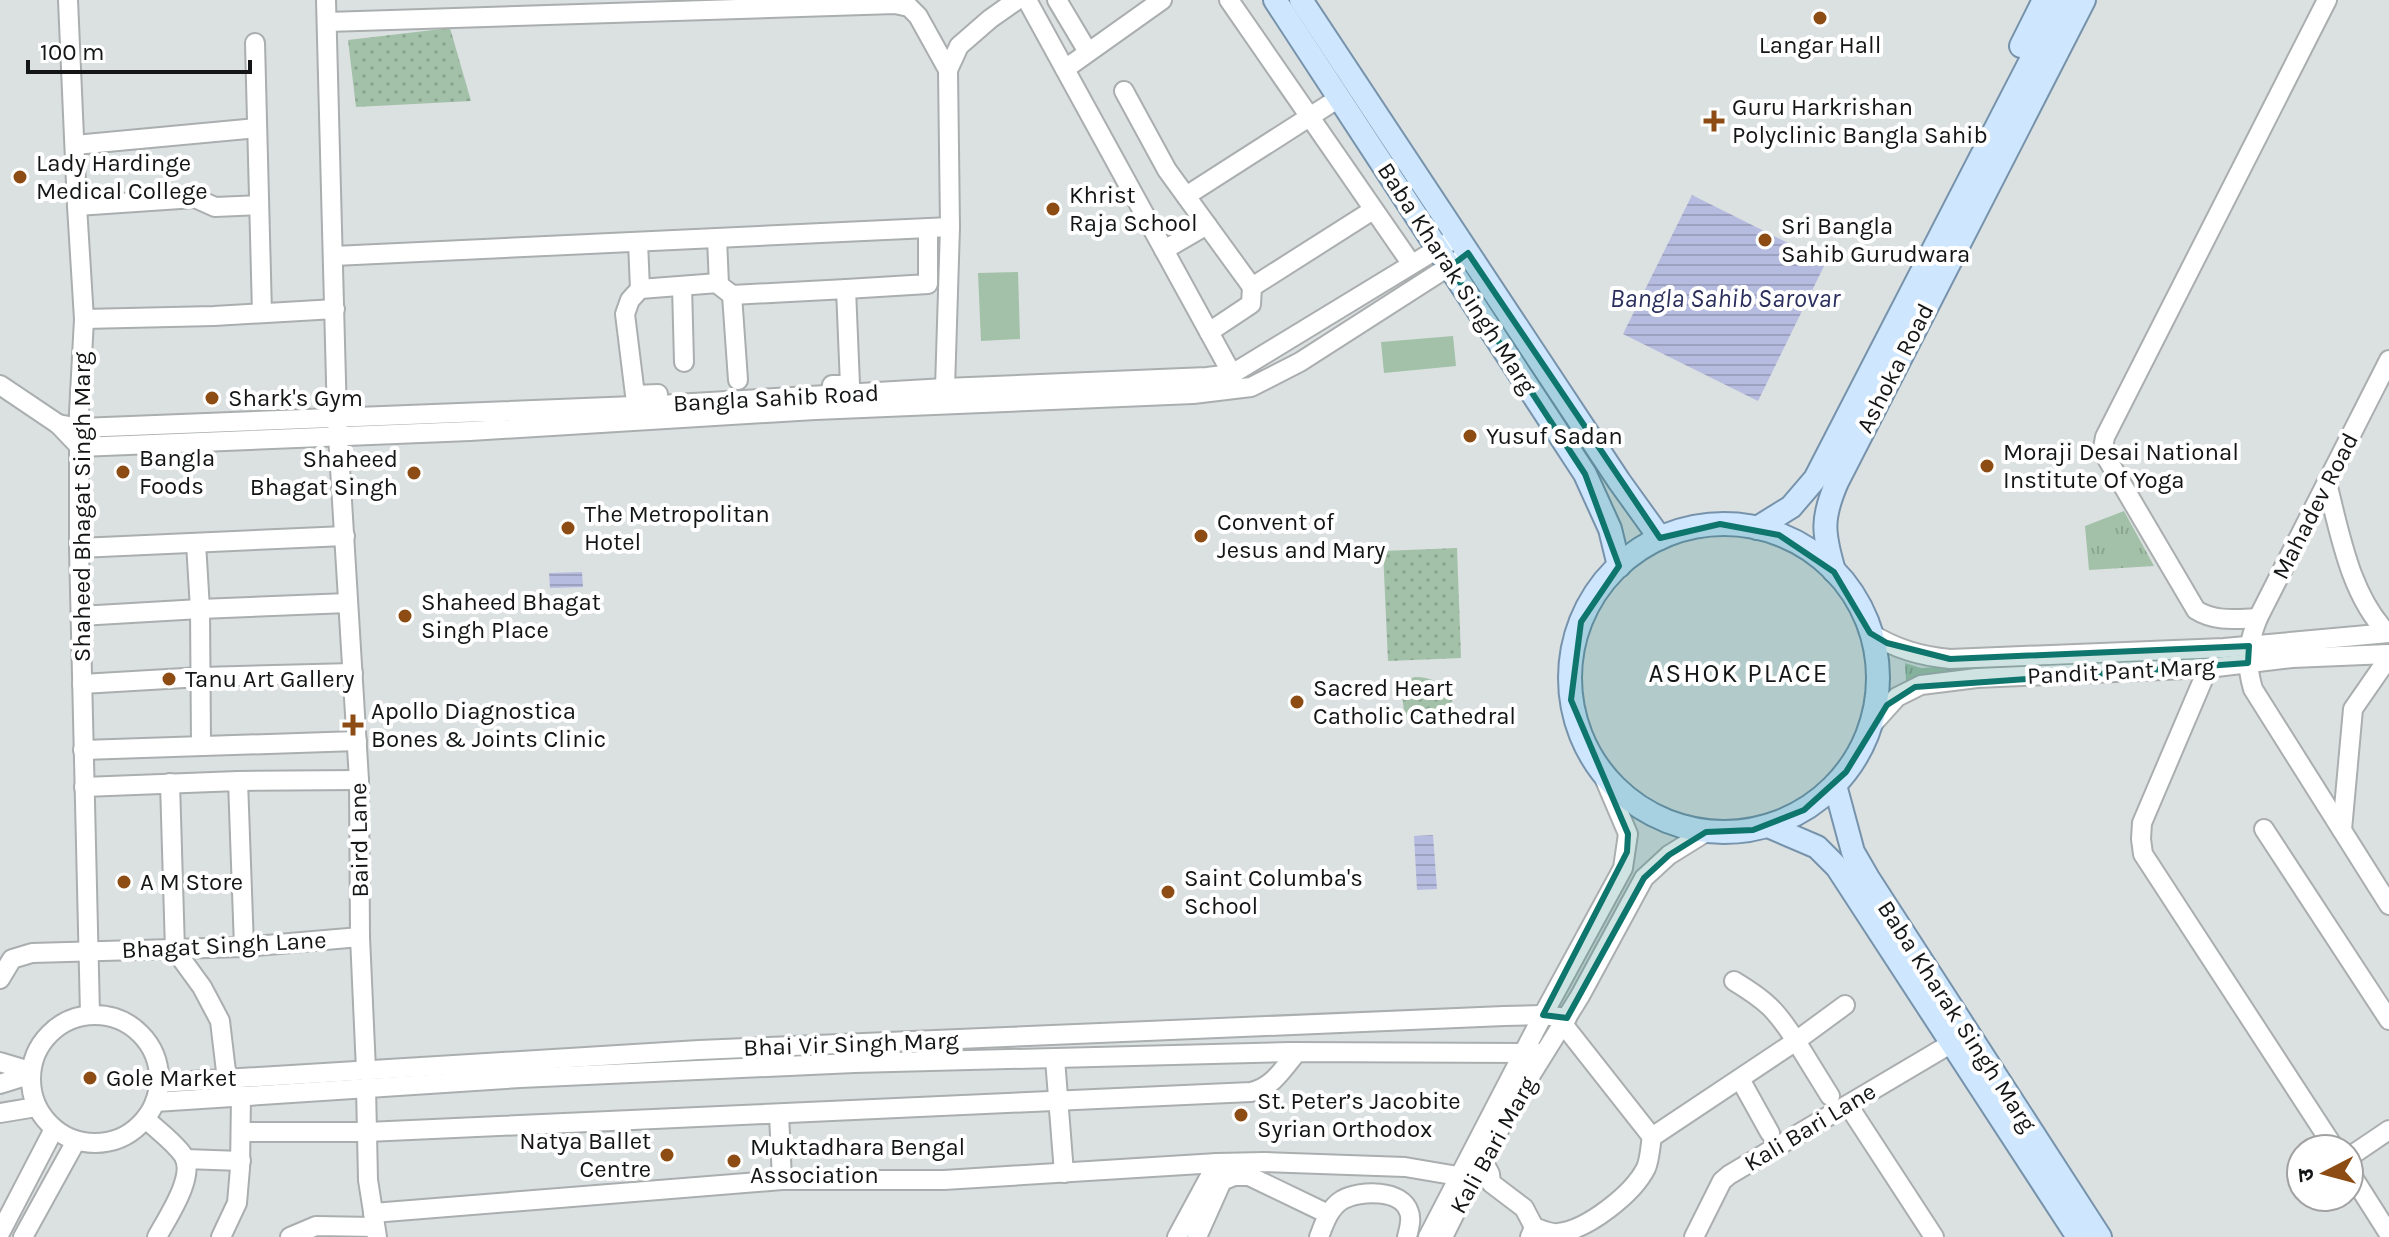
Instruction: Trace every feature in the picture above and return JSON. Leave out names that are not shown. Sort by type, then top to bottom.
[{"type":"main road","name":"Baba Kharak Singh Marg","points":[[1275,0],[1339,98],[1660,538]]},
{"type":"main road","name":"Baba Kharak Singh Marg","points":[[1301,0],[1585,474],[1610,529],[1619,566]]},
{"type":"main road","points":[[2004,112],[2006,78],[2044,0]]},
{"type":"main road","name":"Ashoka Road","points":[[1757,528],[1791,507],[1815,479],[2062,0]]},
{"type":"main road","name":"Ashoka Road","points":[[1834,572],[1824,526],[1825,511],[1837,482],[2084,0]]},
{"type":"main road","points":[[1708,525],[1757,528],[1799,544],[1818,557],[1852,594],[1875,652],[1877,681],[1874,709],[1855,758],[1835,785],[1804,810],[1768,826],[1737,832],[1706,832],[1675,825],[1655,816],[1617,790],[1602,773],[1590,754],[1571,700],[1574,643],[1591,601],[1603,582],[1638,550],[1660,538],[1708,525]]},
{"type":"main road","name":"Baba Kharak Singh Marg","points":[[1835,785],[1853,852],[1868,878],[2100,1237]]},
{"type":"main road","name":"Baba Kharak Singh Marg","points":[[1768,826],[1817,847],[1837,867],[2078,1237]]},
{"type":"street","name":"Shaheed Bhagat Singh Marg","points":[[68,0],[84,319],[79,548],[90,1014]]},
{"type":"street","name":"Baird Lane","points":[[326,0],[338,428],[359,780],[360,937],[368,1180],[375,1226]]},
{"type":"street","points":[[416,0],[417,20]]},
{"type":"street","points":[[945,388],[950,227],[948,70],[959,46],[1017,0]]},
{"type":"street","points":[[1027,0],[1232,374]]},
{"type":"street","points":[[1057,0],[1088,52]]},
{"type":"street","points":[[1065,69],[1162,0]]},
{"type":"street","points":[[1229,0],[1406,256]]},
{"type":"street","points":[[2258,618],[2217,619],[2206,617],[2196,610],[2103,448],[2105,437],[2327,0]]},
{"type":"street","points":[[327,22],[671,6],[907,4],[918,16],[948,70]]},
{"type":"street","points":[[255,43],[262,313]]},
{"type":"street","points":[[1124,91],[1167,170],[1252,287],[1251,304],[1209,332]]},
{"type":"street","points":[[1186,196],[1339,98]]},
{"type":"street","points":[[75,145],[257,128]]},
{"type":"street","points":[[77,206],[195,198],[215,207],[259,205]]},
{"type":"street","points":[[1252,287],[1373,210]]},
{"type":"street","points":[[1164,250],[1207,225]]},
{"type":"street","points":[[334,256],[950,227]]},
{"type":"street","points":[[846,289],[850,385],[635,395],[625,314],[630,300],[640,289],[682,286],[846,289],[928,284],[928,228]]},
{"type":"street","points":[[717,238],[738,380]]},
{"type":"street","points":[[638,242],[640,289]]},
{"type":"street","name":"Bangla Sahib Road","points":[[338,428],[675,404],[1232,374],[1453,252]]},
{"type":"street","name":"Bangla Sahib Road","points":[[80,438],[338,428],[659,421],[815,410],[1193,394],[1251,387],[1300,362],[1453,252]]},
{"type":"street","points":[[682,286],[684,362]]},
{"type":"street","points":[[84,319],[335,309]]},
{"type":"street","name":"Mahadev Road","points":[[2248,655],[2258,618],[2389,360]]},
{"type":"street","points":[[0,385],[80,438]]},
{"type":"street","points":[[2327,483],[2353,575],[2372,616],[2388,633]]},
{"type":"street","points":[[79,548],[345,536]]},
{"type":"street","points":[[196,543],[201,746]]},
{"type":"street","points":[[80,616],[348,603]]},
{"type":"street","name":"Pandit Pant Marg","points":[[1870,633],[1916,655],[1950,659],[2389,655]]},
{"type":"street","name":"Pandit Pant Marg","points":[[1869,728],[1887,705],[1915,687],[1977,678],[2208,668],[2248,655],[2388,633]]},
{"type":"street","points":[[2248,655],[2253,689],[2389,905]]},
{"type":"street","points":[[2342,830],[2353,709],[2389,655]]},
{"type":"street","points":[[1976,659],[1977,678]]},
{"type":"street","points":[[2208,668],[2142,823],[2143,854],[2325,1133]]},
{"type":"street","points":[[82,684],[353,673]]},
{"type":"street","points":[[83,750],[357,741]]},
{"type":"street","points":[[1534,1052],[1543,1015],[1623,868],[1628,834],[1602,773]]},
{"type":"street","points":[[84,787],[359,780]]},
{"type":"street","points":[[238,781],[244,947]]},
{"type":"street","points":[[170,783],[175,950],[202,987],[220,1021],[227,1080]]},
{"type":"street","points":[[2264,829],[2389,1020]]},
{"type":"street","points":[[1534,1052],[1565,1021],[1644,878],[1669,855],[1706,832]]},
{"type":"street","name":"Bhagat Singh Lane","points":[[6,958],[32,953],[244,947],[360,937]]},
{"type":"street","points":[[0,979],[6,958]]},
{"type":"street","points":[[1734,981],[1776,1010],[1830,1096]]},
{"type":"street","points":[[1479,1154],[1491,1183],[1524,1208],[1532,1232],[1556,1234],[1583,1226],[1606,1212],[1629,1190],[1646,1167],[1652,1137],[1845,1005]]},
{"type":"street","points":[[90,1014],[112,1016],[132,1025],[147,1041],[157,1061],[159,1083],[155,1102],[146,1119],[132,1133],[114,1141],[95,1144],[76,1141],[54,1129],[36,1107],[30,1073],[39,1047],[52,1030],[69,1019],[90,1014]]},
{"type":"street","name":"Bhai Vir Singh Marg","points":[[155,1102],[241,1096],[366,1078],[703,1050],[1543,1015],[1565,1021]]},
{"type":"street","points":[[1565,1021],[1652,1137]]},
{"type":"street","name":"Kali Bari Lane","points":[[1694,1237],[1726,1178],[1952,1043]]},
{"type":"street","points":[[241,1132],[367,1132],[1059,1102],[1261,1090],[1271,1084],[1297,1052]]},
{"type":"street","name":"Bhai Vir Singh Marg","points":[[159,1083],[1297,1052],[1534,1052]]},
{"type":"street","name":"Kali Bari Marg","points":[[1443,1237],[1479,1154],[1534,1052]]},
{"type":"street","points":[[1055,1059],[1064,1173]]},
{"type":"street","points":[[0,1062],[30,1073]]},
{"type":"street","points":[[0,1084],[30,1073]]},
{"type":"street","points":[[1740,1079],[1770,1133]]},
{"type":"street","points":[[221,1237],[237,1203],[241,1161],[241,1096]]},
{"type":"street","points":[[1848,1105],[1934,1237]]},
{"type":"street","points":[[0,1113],[36,1107]]},
{"type":"street","points":[[779,1114],[782,1180]]},
{"type":"street","points":[[146,1119],[185,1159],[187,1173],[182,1190],[157,1237]]},
{"type":"street","points":[[0,1233],[54,1129]]},
{"type":"street","points":[[2365,1146],[2389,1130]]},
{"type":"street","points":[[23,1237],[76,1141]]},
{"type":"street","name":"Kali Bari Marg","points":[[1428,1237],[1458,1176],[1479,1154]]},
{"type":"street","points":[[185,1159],[241,1161]]},
{"type":"street","points":[[290,1237],[316,1226],[375,1226],[782,1180],[944,1180],[1264,1162],[1405,1167],[1458,1176]]},
{"type":"street","points":[[1177,1237],[1217,1163]]},
{"type":"street","points":[[1197,1237],[1222,1181],[1234,1176],[1249,1176],[1328,1214]]},
{"type":"street","points":[[1319,1237],[1328,1214],[1341,1201],[1378,1192],[1405,1203],[1411,1215],[1407,1237]]},
{"type":"street","points":[[2365,1196],[2389,1234]]},
{"type":"highlighted area","points":[[1468,253],[1660,538],[1720,524],[1779,535],[1834,572],[1870,633],[1887,643],[1950,659],[2249,646],[2248,663],[1915,687],[1887,705],[1846,772],[1804,810],[1753,830],[1706,832],[1669,855],[1644,878],[1567,1018],[1543,1015],[1627,852],[1628,834],[1571,700],[1581,622],[1619,566],[1585,474],[1450,267]]},
{"type":"green space","points":[[450,28],[471,101],[356,107],[348,40]]},
{"type":"green space","points":[[1018,272],[1020,339],[981,341],[978,273]]},
{"type":"green space","points":[[1453,336],[1456,366],[1384,373],[1381,342]]},
{"type":"green space","points":[[2124,511],[2154,566],[2089,570],[2085,526]]},
{"type":"green space","points":[[1457,548],[1461,658],[1388,661],[1383,551]]},
{"type":"green space","points":[[1905,663],[1921,668],[1973,665],[1974,671],[1921,674],[1906,681]]},
{"type":"green space","points":[[1415,677],[1437,682],[1453,698],[1440,716],[1419,725],[1405,720],[1401,685]]},
{"type":"water","name":"Bangla Sahib Sarovar","points":[[1692,195],[1826,262],[1758,401],[1623,334]]},
{"type":"water","points":[[582,572],[583,587],[550,588],[549,573]]},
{"type":"water","points":[[1433,835],[1437,889],[1417,890],[1414,836]]},
{"type":"place","name":"Langar Hall","points":[[1820,18]]},
{"type":"place","name":"Guru Harkrishan Polyclinic Bangla Sahib","points":[[1714,121]]},
{"type":"place","name":"Lady Hardinge Medical College","points":[[20,177]]},
{"type":"place","name":"Khrist Raja School","points":[[1053,209]]},
{"type":"place","name":"Sri Bangla Sahib Gurudwara","points":[[1765,240]]},
{"type":"place","name":"Shark's Gym","points":[[212,398]]},
{"type":"place","name":"Yusuf Sadan","points":[[1470,436]]},
{"type":"place","name":"Moraji Desai National Institute Of Yoga","points":[[1987,466]]},
{"type":"place","name":"Bangla Foods","points":[[123,472]]},
{"type":"place","name":"Shaheed Bhagat Singh","points":[[414,473]]},
{"type":"place","name":"The Metropolitan Hotel","points":[[568,528]]},
{"type":"place","name":"Convent of Jesus and Mary","points":[[1201,536]]},
{"type":"place","name":"Shaheed Bhagat Singh Place","points":[[405,616]]},
{"type":"place","name":"Tanu Art Gallery","points":[[169,679]]},
{"type":"place","name":"Sacred Heart Catholic Cathedral","points":[[1297,702]]},
{"type":"place","name":"Apollo Diagnostica Bones & Joints Clinic","points":[[353,725]]},
{"type":"place","name":"A M Store","points":[[124,882]]},
{"type":"place","name":"Saint Columba's School","points":[[1168,892]]},
{"type":"place","name":"Gole Market","points":[[90,1078]]},
{"type":"place","name":"St. Peter’s Jacobite Syrian Orthodox","points":[[1241,1115]]},
{"type":"place","name":"Natya Ballet Centre","points":[[667,1155]]},
{"type":"place","name":"Muktadhara Bengal Association","points":[[734,1161]]},
{"type":"district","name":"ASHOK PLACE","points":[[1739,673]]}]
